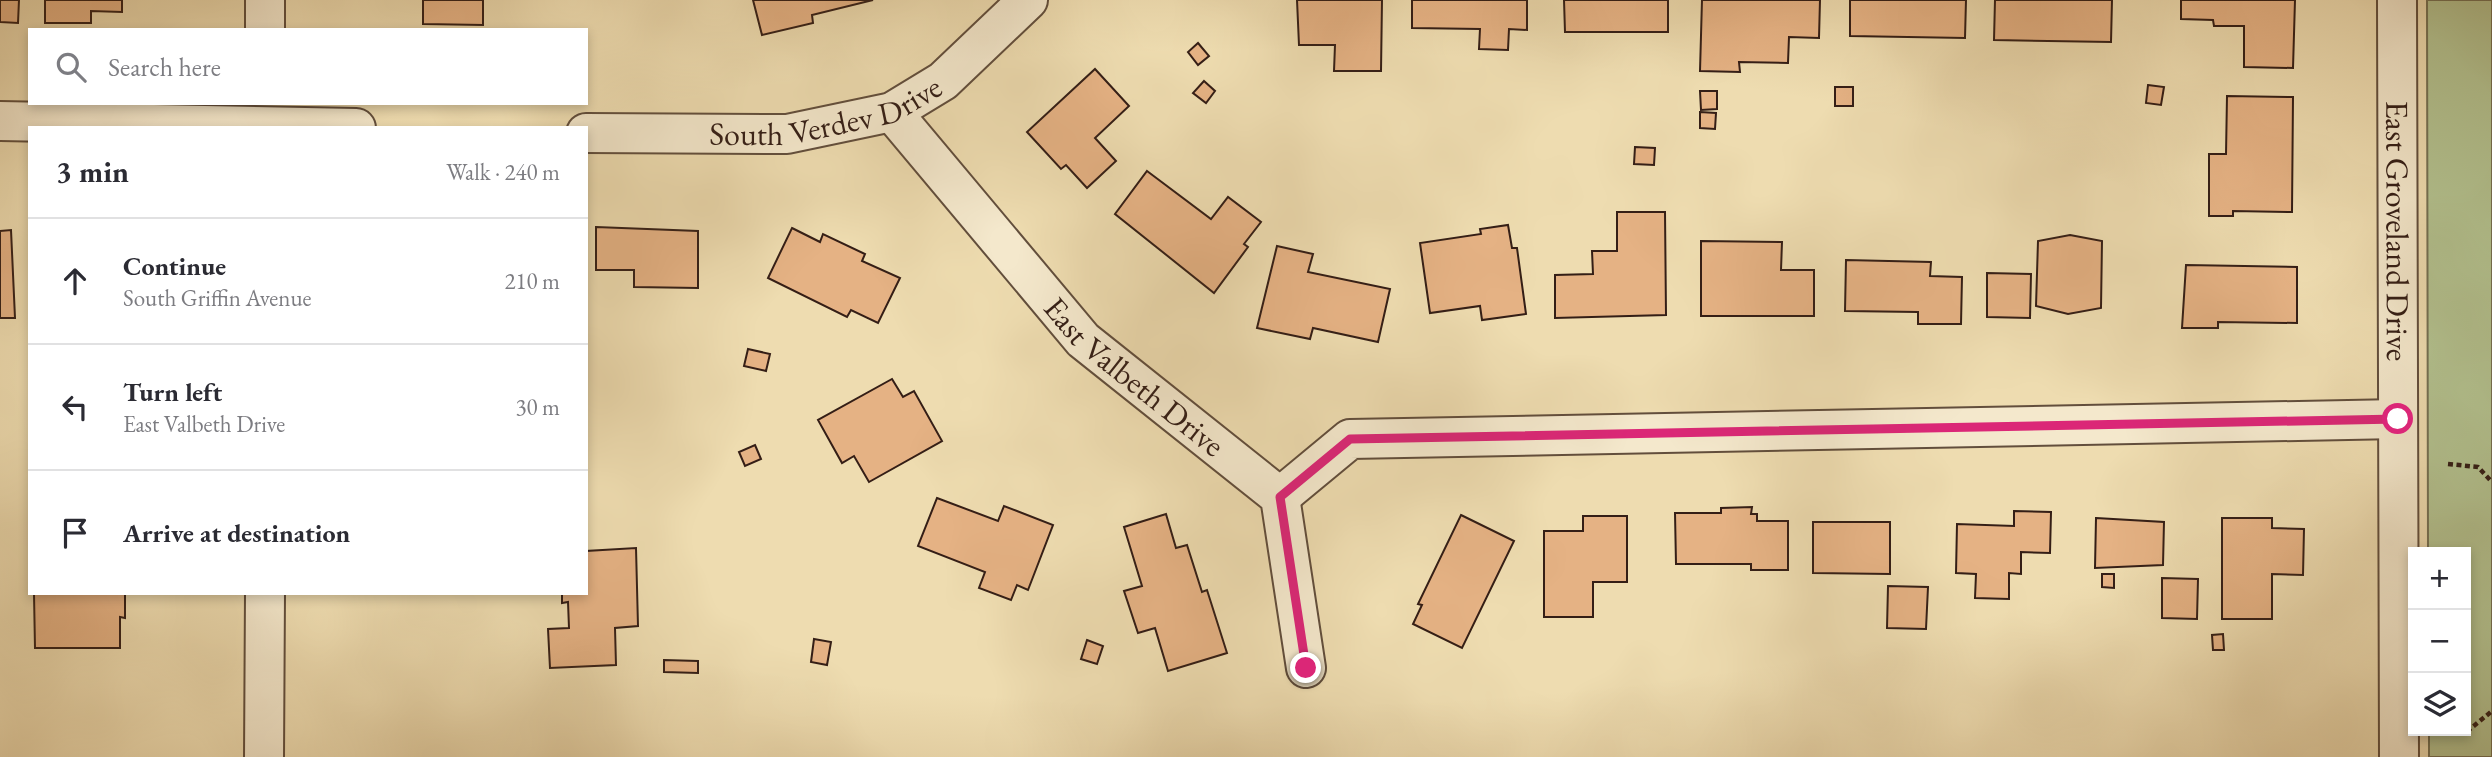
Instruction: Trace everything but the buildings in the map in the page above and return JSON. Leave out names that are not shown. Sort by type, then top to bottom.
[{"type":"street","points":[[265,0],[265,28]]},
{"type":"street","name":"South Verdev Drive","points":[[588,133],[787,134],[892,112],[943,81],[1028,0]]},
{"type":"street","name":"East Groveland Drive","points":[[2397,0],[2399,757]]},
{"type":"street","name":"East Valbeth Drive","points":[[892,112],[1083,340],[1280,497]]},
{"type":"street","points":[[0,121],[265,119],[336,126]]},
{"type":"street","points":[[1306,668],[1280,497],[1350,439],[2398,419]]},
{"type":"street","points":[[264,757],[265,595]]},
{"type":"path","points":[[2448,464],[2478,467],[2492,482]]},
{"type":"path","points":[[2471,726],[2492,711]]},
{"type":"green space","points":[[2427,0],[2492,0],[2492,757],[2429,757],[2429,736],[2471,736],[2471,547],[2428,547]]},
{"type":"route","points":[[1306,668],[1280,497],[1350,439],[2398,419]]}]
